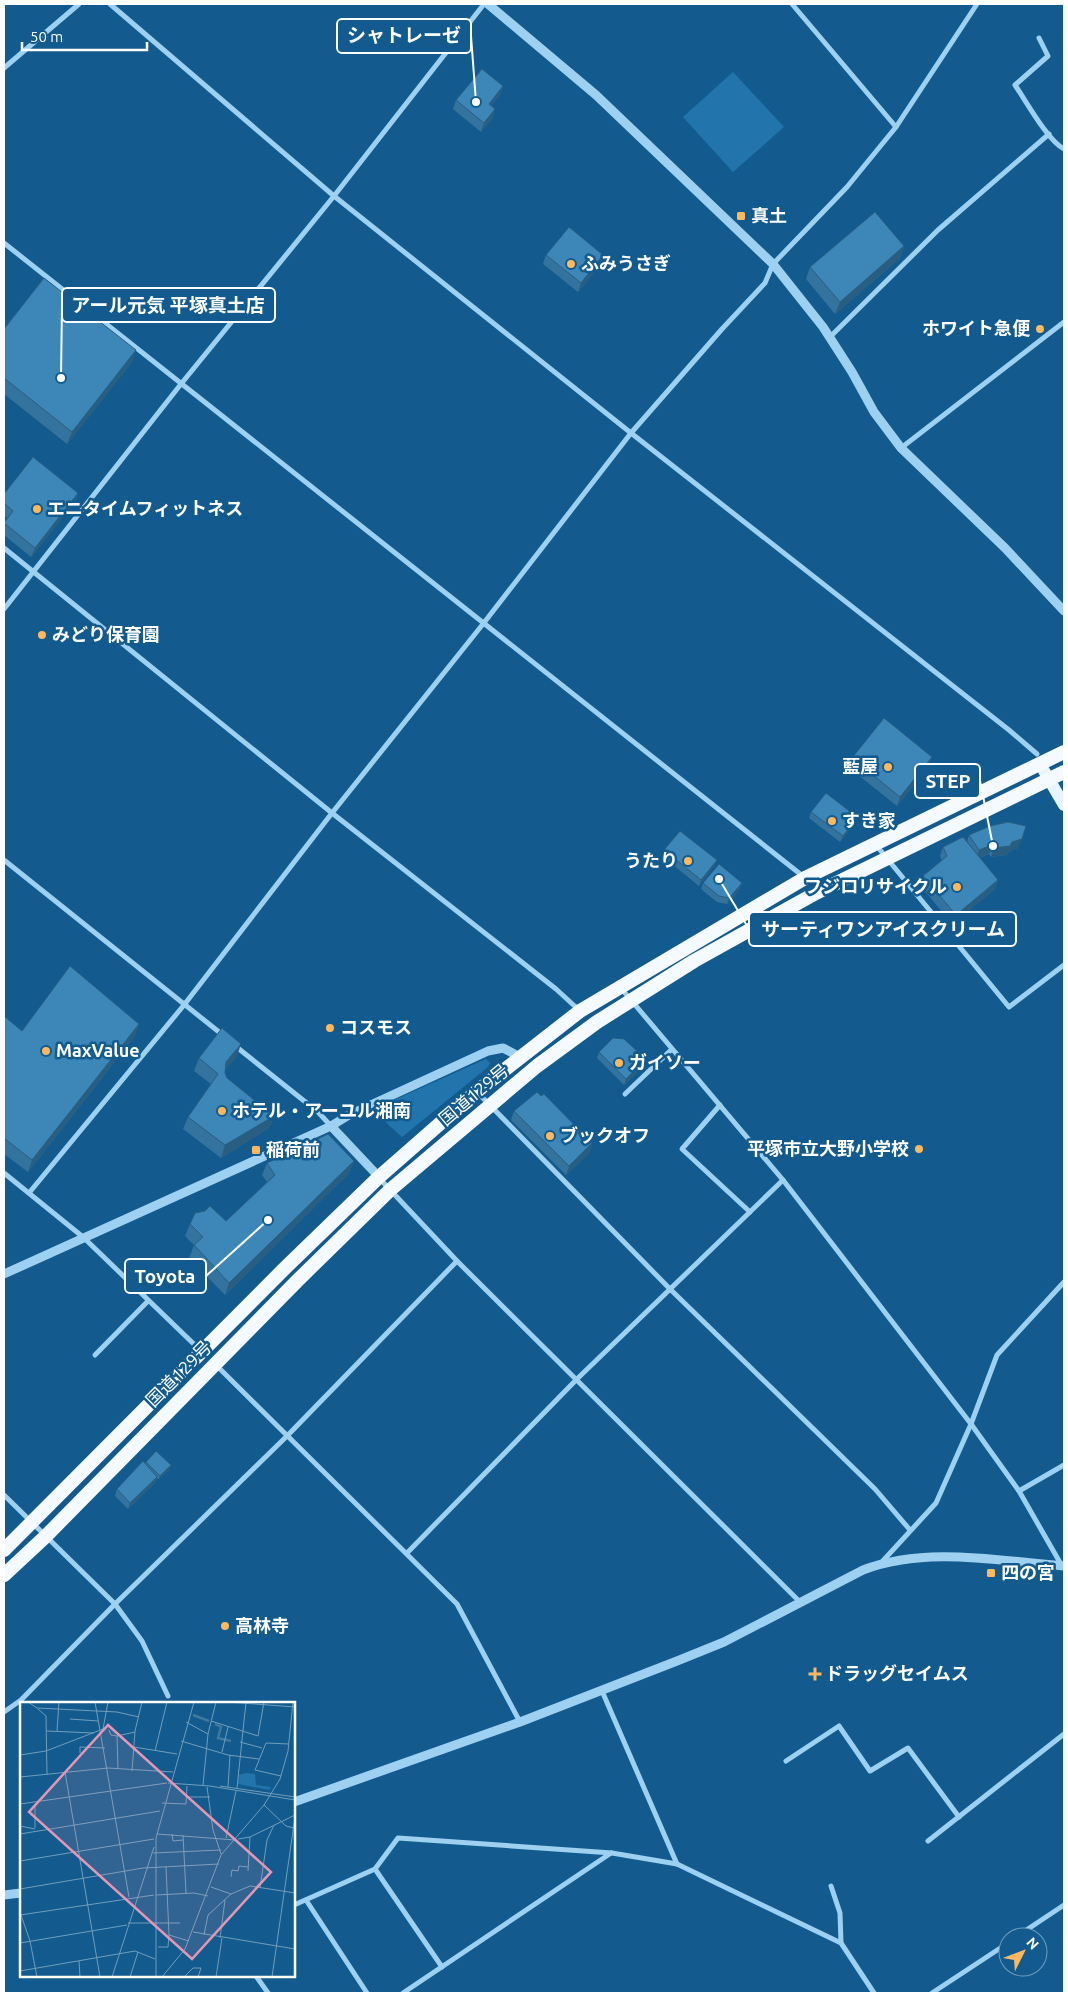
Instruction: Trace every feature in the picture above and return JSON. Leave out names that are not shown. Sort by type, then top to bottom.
[{"type":"highway","name":"国道129号","points":[[4,1550],[379,1177],[476,1092],[580,1011],[805,878],[1048,757]]},
{"type":"highway","name":"国道129号","points":[[4,1575],[46,1536],[390,1190],[545,1060],[597,1022],[694,961],[816,893],[1064,772]]},
{"type":"main road","points":[[1048,757],[1064,772]]},
{"type":"main road","points":[[1048,757],[1048,779],[1064,805]]},
{"type":"street","points":[[4,68],[79,4]]},
{"type":"street","points":[[110,4],[334,196],[631,433],[1009,730],[1048,757]]},
{"type":"street","points":[[4,608],[181,384],[334,196],[484,4]]},
{"type":"street","points":[[488,4],[596,95],[773,264],[830,338],[874,412],[901,448],[1005,548],[1064,611]]},
{"type":"street","points":[[792,4],[896,127]]},
{"type":"street","points":[[29,1193],[184,1005],[332,813],[483,624],[631,433],[765,282],[773,264],[848,186],[896,127],[977,4]]},
{"type":"street","points":[[1039,38],[1048,56],[1014,85],[1059,147],[1064,149]]},
{"type":"street","points":[[830,338],[938,230],[1049,134]]},
{"type":"street","points":[[4,243],[805,878]]},
{"type":"street","points":[[901,448],[1064,322]]},
{"type":"street","points":[[4,548],[332,813],[556,989],[580,1011]]},
{"type":"street","points":[[875,843],[1009,1008],[1062,967],[1064,974]]},
{"type":"street","points":[[4,860],[318,1112],[457,1262],[801,1603]]},
{"type":"street","points":[[620,987],[783,1180],[971,1424],[1019,1491],[1063,1566]]},
{"type":"street","points":[[4,1274],[331,1126],[349,1115],[488,1051],[503,1048],[520,1057]]},
{"type":"street","points":[[625,1094],[672,1049]]},
{"type":"street","points":[[476,1092],[670,1289],[875,1489],[910,1530]]},
{"type":"street","points":[[720,1105],[682,1149],[750,1212]]},
{"type":"street","points":[[4,1173],[84,1237],[201,1352]]},
{"type":"street","points":[[406,1553],[577,1379],[783,1180]]},
{"type":"street","points":[[22,1701],[115,1604],[288,1435],[457,1262]]},
{"type":"street","points":[[880,1564],[936,1503],[971,1424],[997,1355],[1064,1282]]},
{"type":"street","points":[[94,1355],[148,1301]]},
{"type":"street","points":[[216,1364],[457,1604],[520,1722]]},
{"type":"street","points":[[1019,1491],[1064,1465]]},
{"type":"street","points":[[4,1496],[115,1604],[142,1641],[168,1696]]},
{"type":"street","points":[[295,1802],[520,1722],[724,1642],[863,1570],[880,1564],[914,1558],[943,1556],[1063,1566]]},
{"type":"street","points":[[602,1691],[677,1864]]},
{"type":"street","points":[[4,1712],[20,1702]]},
{"type":"street","points":[[786,1761],[839,1726],[870,1771],[908,1748],[959,1817]]},
{"type":"street","points":[[928,1841],[1064,1734]]},
{"type":"street","points":[[295,1905],[375,1869],[398,1838],[612,1853],[677,1864],[841,1943],[874,1993]]},
{"type":"street","points":[[403,1993],[612,1853]]},
{"type":"street","points":[[375,1869],[442,1967]]},
{"type":"street","points":[[831,1886],[840,1913],[841,1943]]},
{"type":"street","points":[[4,1895],[20,1892]]},
{"type":"street","points":[[306,1900],[368,1993]]},
{"type":"street","points":[[1031,1927],[1064,1905]]},
{"type":"street","points":[[932,1993],[998,1950]]},
{"type":"street","points":[[257,1977],[268,1993]]},
{"type":"shaded area","points":[[733,72],[784,127],[733,172],[683,117]]},
{"type":"shaded area","points":[[486,1059],[490,1063],[488,1067],[402,1137],[372,1110]]},
{"type":"building","points":[[482,69],[503,86],[489,104],[495,109],[484,123],[456,100]]},
{"type":"building","points":[[875,212],[904,246],[840,302],[810,267]]},
{"type":"building","name":"ふみうさぎ","points":[[569,227],[603,255],[581,283],[546,255]]},
{"type":"building","points":[[44,278],[136,350],[72,432],[4,378],[4,329]]},
{"type":"building","name":"エニタイムフィットネス","points":[[33,457],[78,493],[35,548],[4,523],[13,511],[4,503],[4,494]]},
{"type":"building","name":"藍屋","points":[[884,718],[932,757],[900,797],[852,758]]},
{"type":"building","name":"すき家","points":[[826,793],[857,817],[843,836],[811,812]]},
{"type":"building","points":[[1008,822],[1026,826],[1022,839],[1012,842],[1010,846],[994,848],[992,845],[979,850],[969,835],[990,826]]},
{"type":"building","name":"うたり","points":[[680,831],[717,860],[701,880],[664,850]]},
{"type":"building","name":"フジロリサイクル","points":[[963,837],[998,880],[956,915],[923,876],[947,856],[943,847]]},
{"type":"building","points":[[719,864],[742,883],[729,898],[719,896],[703,883]]},
{"type":"building","points":[[70,966],[139,1024],[32,1160],[4,1138],[4,1016],[22,1031]]},
{"type":"building","name":"ホテル・アーユル湘南","points":[[222,1028],[241,1044],[226,1062],[225,1073],[227,1078],[274,1116],[225,1145],[188,1117],[218,1074],[199,1058]]},
{"type":"building","name":"ガイソー","points":[[613,1038],[624,1039],[637,1051],[634,1052],[643,1062],[626,1079],[599,1052]]},
{"type":"building","name":"ブックオフ","points":[[537,1092],[541,1096],[544,1094],[592,1143],[569,1166],[514,1111]]},
{"type":"building","points":[[328,1134],[354,1161],[229,1283],[194,1245],[203,1237],[190,1224],[195,1213],[205,1211],[210,1206],[226,1221],[275,1175],[267,1163]]},
{"type":"building","points":[[156,1451],[171,1465],[160,1476],[146,1462]]},
{"type":"building","points":[[143,1461],[157,1477],[130,1503],[117,1489]]},
{"type":"place","name":"シャトレーゼ","points":[[476,102]]},
{"type":"place","name":"真土","points":[[741,216]]},
{"type":"place","name":"ふみうさぎ","points":[[571,264]]},
{"type":"place","name":"ホワイト急便","points":[[1040,329]]},
{"type":"place","name":"アール元気 平塚真土店","points":[[61,378]]},
{"type":"place","name":"エニタイムフィットネス","points":[[37,509]]},
{"type":"place","name":"みどり保育園","points":[[42,635]]},
{"type":"place","name":"藍屋","points":[[888,767]]},
{"type":"place","name":"すき家","points":[[832,821]]},
{"type":"place","name":"STEP","points":[[993,846]]},
{"type":"place","name":"うたり","points":[[688,861]]},
{"type":"place","name":"サーティワンアイスクリーム","points":[[719,879]]},
{"type":"place","name":"フジロリサイクル","points":[[957,887]]},
{"type":"place","name":"コスモス","points":[[330,1028]]},
{"type":"place","name":"MaxValue","points":[[46,1051]]},
{"type":"place","name":"ガイソー","points":[[619,1063]]},
{"type":"place","name":"ホテル・アーユル湘南","points":[[222,1111]]},
{"type":"place","name":"ブックオフ","points":[[550,1136]]},
{"type":"place","name":"平塚市立大野小学校","points":[[919,1149]]},
{"type":"place","name":"稲荷前","points":[[256,1150]]},
{"type":"place","name":"Toyota","points":[[268,1220]]},
{"type":"place","name":"四の宮","points":[[991,1573]]},
{"type":"place","name":"高林寺","points":[[225,1626]]},
{"type":"place","name":"ドラッグセイムス","points":[[815,1674]]}]
